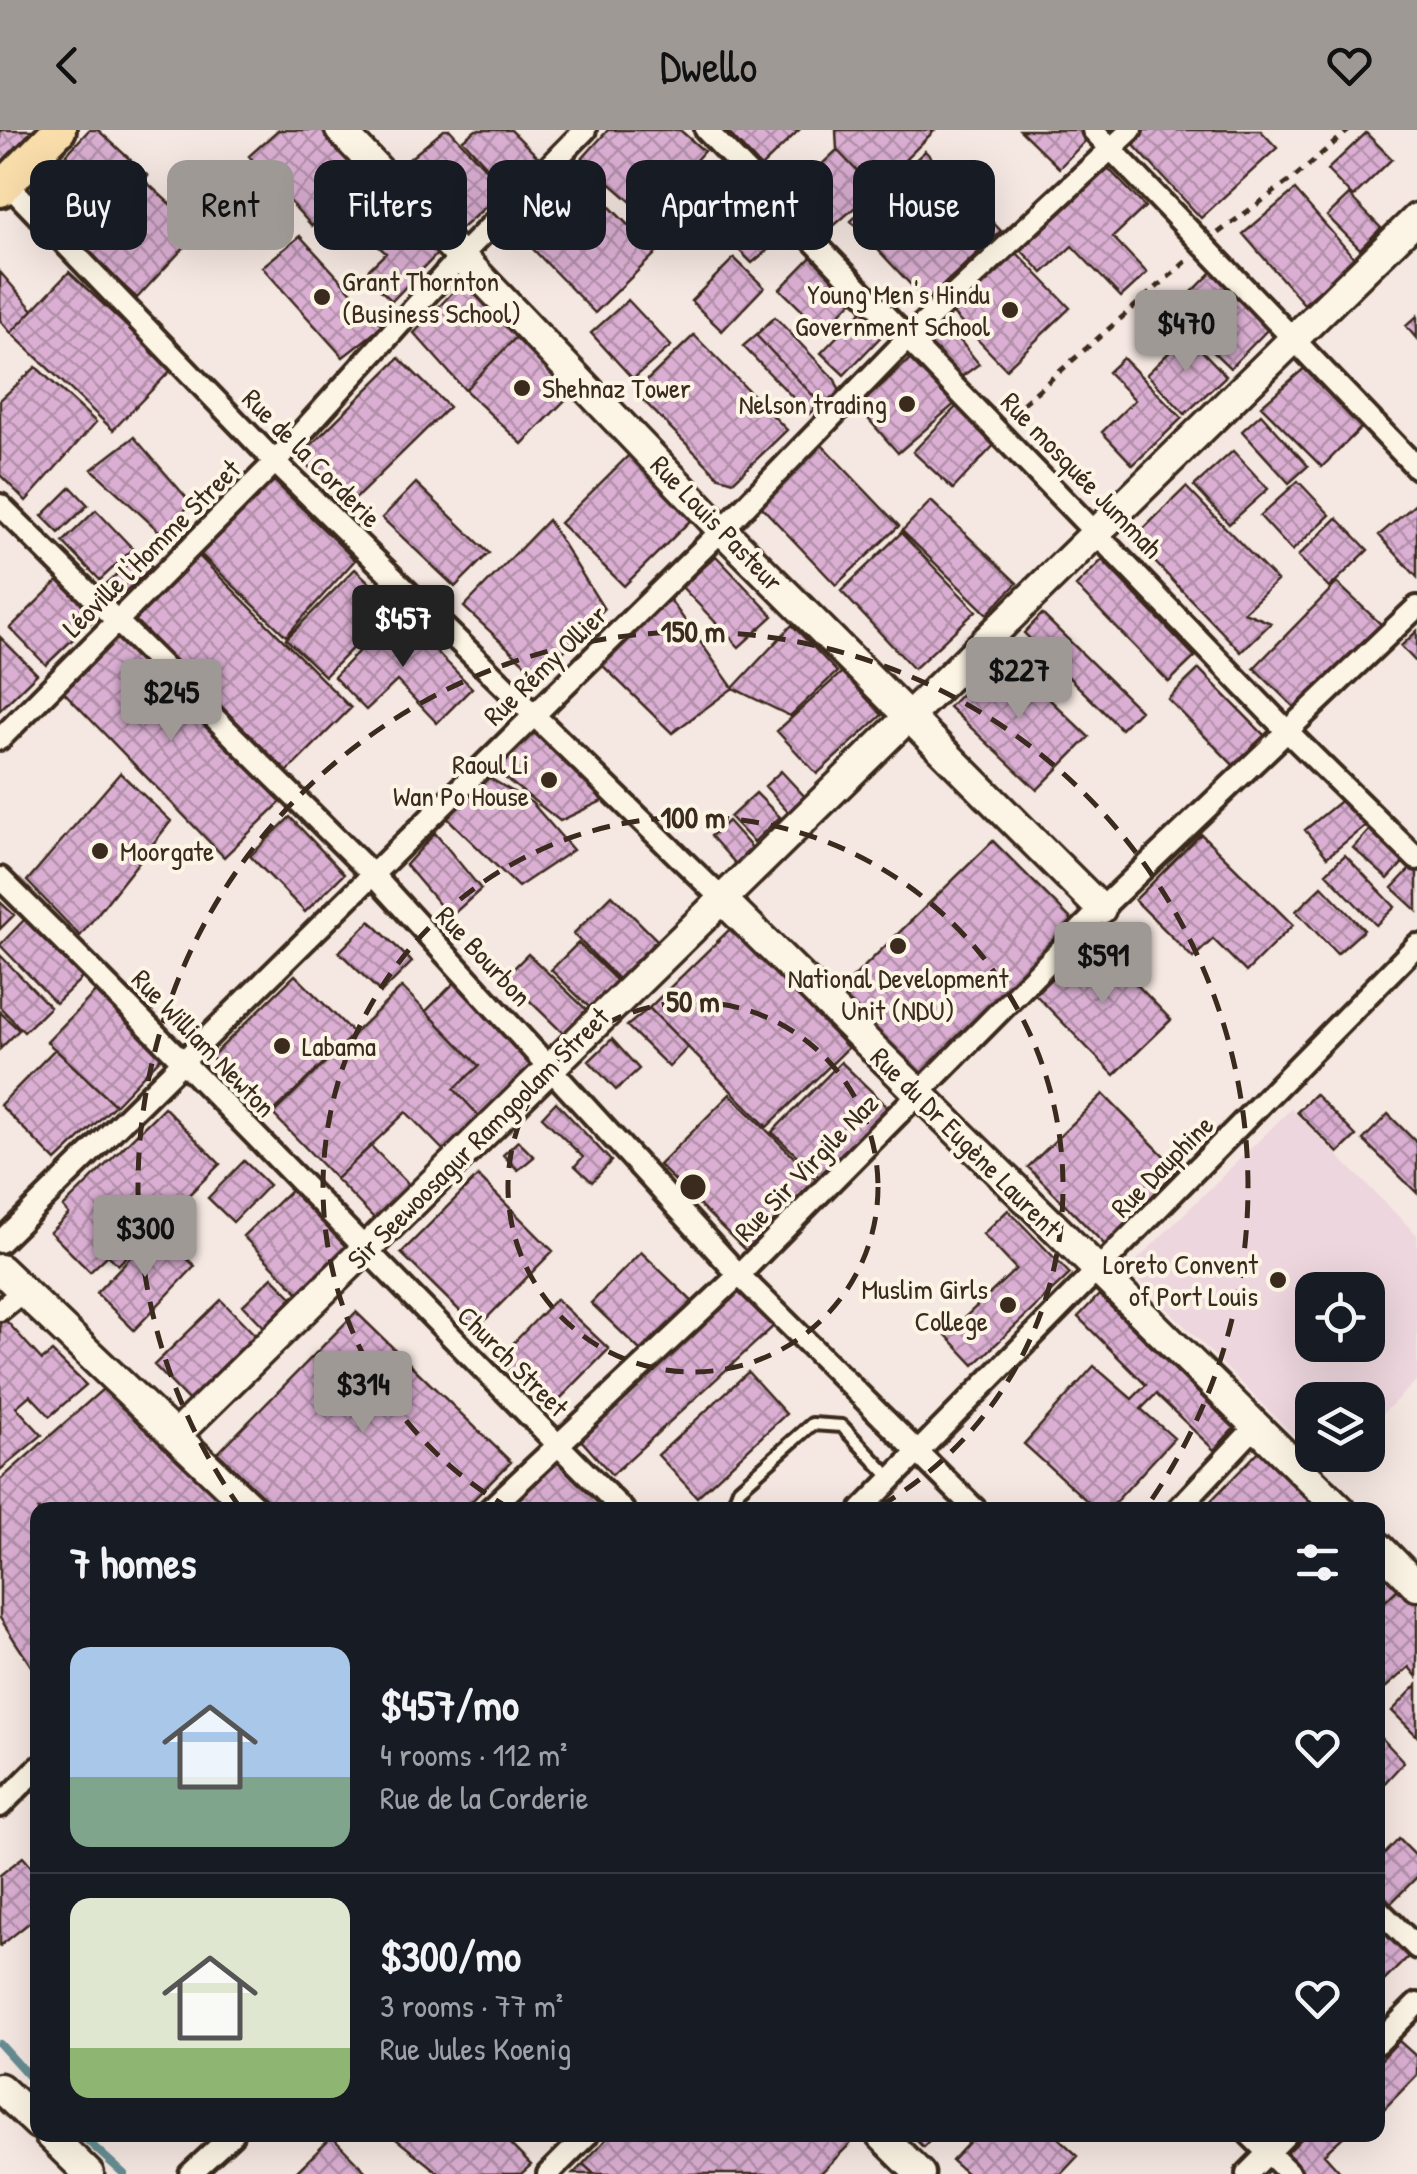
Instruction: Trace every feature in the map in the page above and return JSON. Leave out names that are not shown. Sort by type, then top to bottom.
[{"type":"main road","points":[[2,183],[59,130]]},
{"type":"main road","name":"Rue Louis Pasteur","points":[[340,130],[722,530],[1101,909]]},
{"type":"main road","name":"Sir Seewoosagur Ramgoolam Street","points":[[176,1435],[720,897],[1417,218]]},
{"type":"main road","name":"Rue du Dr Eugène Laurent","points":[[720,897],[1334,1502]]},
{"type":"main road","points":[[0,1268],[11,1301],[176,1435],[244,1502]]},
{"type":"main road","points":[[1385,1553],[1417,1586]]},
{"type":"main road","points":[[0,2088],[30,2116]]},
{"type":"main road","points":[[56,2142],[89,2174]]},
{"type":"main road","points":[[888,2142],[920,2174]]},
{"type":"street","name":"Léoville l'Homme Street","points":[[0,739],[275,462],[461,256],[586,130]]},
{"type":"street","name":"Rue mosquée Jummah","points":[[706,130],[997,426],[1288,732],[1417,859]]},
{"type":"street","points":[[1093,130],[1417,468]]},
{"type":"street","name":"Rue Rémy Ollier","points":[[0,1242],[722,530],[908,338],[1131,130]]},
{"type":"street","name":"Rue de la Corderie","points":[[2,183],[275,462],[720,897]]},
{"type":"street","name":"Rue Bourbon","points":[[0,505],[372,874],[739,1275],[968,1502]]},
{"type":"street","name":"Rue Sir Virgile Naz","points":[[497,1502],[739,1275],[1101,909],[1417,607]]},
{"type":"street","name":"Rue William Newton","points":[[0,878],[183,1058],[364,1250]]},
{"type":"street","name":"Rue Dauphine","points":[[869,1502],[1417,946]]},
{"type":"street","name":"Church Street","points":[[364,1250],[615,1502]]},
{"type":"street","points":[[1184,1502],[1257,1426]]},
{"type":"street","points":[[0,1806],[30,1776]]},
{"type":"street","points":[[1385,1915],[1417,1948]]},
{"type":"street","points":[[1385,2036],[1417,2004]]},
{"type":"street","points":[[190,2174],[224,2142]]},
{"type":"street","points":[[548,2174],[581,2142]]},
{"type":"street","points":[[1257,2142],[1290,2174]]},
{"type":"street","points":[[1247,2174],[1279,2142]]},
{"type":"lane","points":[[734,1502],[739,1489],[812,1424],[842,1426],[892,1480]]},
{"type":"path","points":[[997,426],[1235,216],[1296,176],[1349,130]]},
{"type":"shaded area","name":"Loreto Convent of Port Louis","points":[[1291,1109],[1417,1235],[1417,1380],[1385,1411],[1385,1382],[1295,1382],[1295,1437],[1128,1269]]},
{"type":"building","points":[[0,130],[35,133],[5,164],[0,159]]},
{"type":"building","points":[[89,130],[98,130],[131,160],[61,160]]},
{"type":"building","points":[[278,130],[324,130],[351,160],[314,160],[312,226],[294,206],[294,160],[253,160],[249,156]]},
{"type":"building","points":[[444,130],[450,130],[487,170],[487,206],[467,224],[467,160],[408,160]]},
{"type":"building","points":[[476,130],[511,130],[541,160],[487,160],[487,166],[463,140]]},
{"type":"building","points":[[608,130],[680,130],[704,151],[696,160],[626,160],[626,198],[606,180],[606,160],[582,159]]},
{"type":"building","points":[[726,130],[799,130],[768,160],[754,160]]},
{"type":"building","points":[[836,130],[935,130],[905,160],[853,160],[853,167],[837,150]]},
{"type":"building","points":[[1020,130],[1086,130],[1091,135],[1059,168]]},
{"type":"building","points":[[1141,130],[1260,130],[1277,148],[1201,218],[1130,141]]},
{"type":"building","points":[[1366,133],[1392,159],[1353,197],[1327,170]]},
{"type":"building","points":[[837,150],[853,167],[853,209],[833,226],[833,160],[826,160]]},
{"type":"building","points":[[925,151],[934,160],[915,160]]},
{"type":"building","points":[[1106,166],[1145,207],[1113,237],[1147,273],[1121,297],[1072,246],[1043,273],[1019,248]]},
{"type":"building","points":[[147,183],[167,201],[167,250],[182,250],[137,298],[85,250],[147,250]]},
{"type":"building","points":[[1295,190],[1356,260],[1304,304],[1243,234]]},
{"type":"building","points":[[1349,195],[1381,228],[1360,249],[1327,216]]},
{"type":"building","points":[[606,203],[626,223],[626,250],[656,253],[595,313],[534,250],[606,250]]},
{"type":"building","name":"Grant Thornton (Business School)","points":[[300,236],[383,326],[343,357],[262,267],[283,250],[294,250],[294,241]]},
{"type":"building","points":[[383,250],[440,251],[392,301],[364,274],[386,253]]},
{"type":"building","points":[[741,250],[768,250],[752,263]]},
{"type":"building","points":[[878,250],[981,250],[926,301]]},
{"type":"building","points":[[817,251],[861,292],[823,331],[780,289]]},
{"type":"building","name":"Young Men's Hindu Government School","points":[[1015,251],[1070,308],[1006,369],[951,312]]},
{"type":"building","points":[[734,258],[764,287],[722,331],[691,301]]},
{"type":"building","points":[[1213,271],[1271,326],[1230,368],[1172,312]]},
{"type":"building","points":[[0,272],[33,310],[11,333],[0,320]]},
{"type":"building","points":[[69,272],[172,369],[113,430],[11,333]]},
{"type":"building","points":[[471,273],[522,331],[465,390],[414,333]]},
{"type":"building","points":[[628,300],[671,346],[633,379],[591,333]]},
{"type":"building","points":[[868,305],[891,326],[844,375],[821,353]]},
{"type":"building","points":[[1417,316],[1417,339],[1406,326]]},
{"type":"building","points":[[775,317],[835,380],[841,394],[820,403],[756,335]]},
{"type":"building","points":[[941,317],[979,364],[957,380],[923,338]]},
{"type":"building","name":"Shehnaz Tower","points":[[522,331],[579,386],[522,444],[465,390]]},
{"type":"building","points":[[694,335],[787,430],[734,481],[719,477],[635,392]]},
{"type":"building","points":[[756,335],[820,403],[809,414],[743,346]]},
{"type":"building","points":[[1187,335],[1226,376],[1185,414],[1147,374]]},
{"type":"building","name":"Nelson trading","points":[[912,357],[957,402],[898,453],[858,407]]},
{"type":"building","points":[[399,358],[449,407],[348,506],[299,457]]},
{"type":"building","points":[[1123,358],[1182,418],[1133,465],[1102,432],[1135,400],[1108,372]]},
{"type":"building","points":[[1308,365],[1365,424],[1322,467],[1261,406]]},
{"type":"building","points":[[36,367],[96,422],[26,501],[0,475],[0,400]]},
{"type":"building","points":[[957,406],[996,443],[953,489],[913,452]]},
{"type":"building","points":[[1261,414],[1308,466],[1289,483],[1242,431]]},
{"type":"building","points":[[134,437],[191,503],[163,535],[92,469]]},
{"type":"building","points":[[821,444],[899,526],[836,585],[758,503]]},
{"type":"building","points":[[1233,451],[1268,489],[1229,524],[1194,486]]},
{"type":"building","points":[[632,452],[695,516],[624,586],[560,523]]},
{"type":"building","points":[[268,475],[355,560],[286,636],[194,548]]},
{"type":"building","points":[[1298,481],[1330,515],[1292,551],[1260,516]]},
{"type":"building","points":[[416,483],[489,553],[455,587],[382,518]]},
{"type":"building","points":[[71,487],[88,505],[59,533],[42,516]]},
{"type":"building","points":[[1186,487],[1277,581],[1244,612],[1271,623],[1241,652],[1133,539]]},
{"type":"building","points":[[931,501],[1017,583],[987,614],[902,531]]},
{"type":"building","points":[[1417,503],[1417,577],[1379,535]]},
{"type":"building","points":[[96,510],[133,549],[100,580],[63,542]]},
{"type":"building","points":[[1337,518],[1368,550],[1329,588],[1298,556]]},
{"type":"building","points":[[548,520],[604,609],[539,677],[464,607]]},
{"type":"building","points":[[901,533],[976,611],[914,669],[841,591]]},
{"type":"building","points":[[194,551],[351,708],[287,772],[130,615]]},
{"type":"building","points":[[140,553],[152,567],[117,599],[105,585]]},
{"type":"building","points":[[716,556],[773,616],[739,647],[682,587]]},
{"type":"building","points":[[1102,560],[1195,657],[1169,682],[1076,586]]},
{"type":"building","points":[[355,569],[394,606],[325,676],[286,639]]},
{"type":"building","points":[[59,580],[96,617],[46,665],[10,628]]},
{"type":"building","points":[[1337,583],[1385,628],[1301,714],[1254,668]]},
{"type":"building","points":[[666,594],[733,688],[672,733],[599,662]]},
{"type":"building","points":[[397,611],[472,688],[437,723],[397,681],[366,710],[334,677]]},
{"type":"building","points":[[1042,614],[1140,710],[1121,729],[1024,633]]},
{"type":"building","points":[[792,625],[837,672],[790,716],[733,688]]},
{"type":"building","points":[[118,631],[283,800],[224,857],[60,688]]},
{"type":"building","points":[[1417,631],[1417,663],[1401,646]]},
{"type":"building","points":[[0,637],[37,674],[0,710]]},
{"type":"building","points":[[1001,653],[1089,737],[1037,790],[949,707]]},
{"type":"building","points":[[1199,669],[1268,739],[1237,769],[1168,699]]},
{"type":"building","points":[[842,672],[882,715],[817,774],[777,731]]},
{"type":"building","name":"Raoul Li Wan Po House","points":[[531,728],[582,771],[602,801],[560,821],[491,767]]},
{"type":"building","points":[[781,771],[806,798],[789,813],[765,786]]},
{"type":"building","name":"Moorgate","points":[[120,773],[171,821],[80,936],[27,881]]},
{"type":"building","points":[[481,773],[532,803],[573,850],[518,887],[443,814]]},
{"type":"building","points":[[756,793],[780,817],[754,842],[730,817]]},
{"type":"building","points":[[1344,798],[1366,825],[1327,857],[1305,830]]},
{"type":"building","points":[[290,817],[344,874],[305,912],[250,856]]},
{"type":"building","points":[[728,821],[753,849],[736,864],[711,836]]},
{"type":"building","points":[[1374,825],[1409,856],[1388,879],[1353,848]]},
{"type":"building","points":[[435,833],[481,889],[450,917],[406,865]]},
{"type":"building","points":[[1201,834],[1293,925],[1246,972],[1213,939],[1193,958],[1135,900]]},
{"type":"building","points":[[993,841],[1079,927],[918,1085],[832,998]]},
{"type":"building","points":[[1345,855],[1395,907],[1376,925],[1326,873]]},
{"type":"building","points":[[1412,867],[1417,871],[1417,911],[1392,888]]},
{"type":"building","points":[[1322,886],[1364,930],[1337,954],[1296,911]]},
{"type":"building","points":[[612,895],[657,940],[618,979],[573,934]]},
{"type":"building","points":[[0,902],[14,915],[0,929]]},
{"type":"building","points":[[25,919],[82,978],[56,1003],[0,945]]},
{"type":"building","points":[[370,921],[412,962],[381,993],[339,952]]},
{"type":"building","points":[[731,928],[848,1048],[767,1127],[649,1008]]},
{"type":"building","points":[[1093,939],[1171,1020],[1114,1075],[1035,994]]},
{"type":"building","points":[[578,943],[617,981],[590,1008],[551,970]]},
{"type":"building","points":[[528,954],[590,1013],[567,1037],[505,977]]},
{"type":"building","points":[[0,955],[50,1007],[24,1032],[0,1007]]},
{"type":"building","name":"Labama","points":[[295,975],[354,1034],[270,1117],[211,1057]]},
{"type":"building","points":[[457,980],[538,1061],[480,1117],[454,1089],[479,1066],[426,1011]]},
{"type":"building","points":[[100,987],[167,1051],[115,1105],[47,1042]]},
{"type":"building","points":[[402,987],[479,1066],[454,1089],[480,1117],[445,1152],[406,1112],[336,1179],[272,1113]]},
{"type":"building","points":[[649,1008],[688,1047],[669,1067],[627,1026]]},
{"type":"building","points":[[0,1012],[19,1030],[0,1049]]},
{"type":"building","points":[[612,1039],[639,1069],[616,1090],[589,1061]]},
{"type":"building","points":[[55,1049],[115,1105],[56,1161],[0,1105]]},
{"type":"building","points":[[841,1062],[890,1109],[821,1179],[772,1132]]},
{"type":"building","points":[[730,1094],[820,1183],[749,1254],[659,1165]]},
{"type":"building","points":[[1103,1094],[1181,1173],[1106,1246],[1028,1167]]},
{"type":"building","points":[[1315,1094],[1356,1136],[1338,1153],[1297,1112]]},
{"type":"building","points":[[556,1102],[611,1161],[592,1182],[575,1166],[583,1157],[542,1117]]},
{"type":"building","points":[[164,1107],[220,1164],[118,1265],[108,1255],[90,1272],[50,1232],[69,1214],[63,1207]]},
{"type":"building","points":[[1388,1114],[1417,1143],[1417,1193],[1363,1140]]},
{"type":"building","points":[[518,1141],[534,1157],[518,1170],[503,1155]]},
{"type":"building","points":[[371,1146],[410,1186],[375,1219],[336,1179]]},
{"type":"building","points":[[244,1161],[269,1185],[233,1222],[208,1198]]},
{"type":"building","points":[[478,1176],[553,1251],[477,1328],[401,1253]]},
{"type":"building","points":[[295,1186],[352,1244],[300,1294],[243,1236]]},
{"type":"building","name":"Muslim Girls College","points":[[1008,1210],[1070,1274],[974,1365],[946,1335],[1016,1269],[983,1234]]},
{"type":"building","points":[[156,1230],[195,1266],[134,1330],[96,1293]]},
{"type":"building","points":[[641,1252],[696,1305],[646,1356],[591,1303]]},
{"type":"building","points":[[272,1277],[298,1303],[269,1332],[243,1305]]},
{"type":"building","points":[[741,1289],[776,1324],[612,1475],[581,1440]]},
{"type":"building","points":[[1099,1295],[1234,1428],[1214,1450],[1156,1394],[1141,1409],[1174,1438],[1115,1502],[1088,1502],[1024,1444],[1094,1366],[1132,1399],[1146,1385],[1078,1317]]},
{"type":"building","points":[[556,1299],[609,1349],[550,1409],[498,1359]]},
{"type":"building","points":[[221,1300],[261,1341],[194,1406],[154,1365]]},
{"type":"building","points":[[356,1312],[511,1462],[471,1502],[269,1502],[218,1453]]},
{"type":"building","points":[[0,1314],[42,1360],[52,1352],[86,1385],[50,1416],[30,1395],[16,1407],[42,1435],[0,1470]]},
{"type":"building","points":[[748,1372],[786,1414],[697,1497],[658,1455]]},
{"type":"building","points":[[103,1389],[223,1502],[30,1502],[30,1665],[0,1618],[0,1480]]},
{"type":"building","points":[[1265,1445],[1324,1502],[1210,1502]]},
{"type":"building","points":[[558,1457],[602,1502],[512,1502]]},
{"type":"building","points":[[1385,1567],[1402,1585],[1385,1601]]},
{"type":"building","points":[[1402,1585],[1417,1602],[1417,1677],[1409,1667],[1385,1688],[1385,1601]]},
{"type":"building","points":[[1417,1685],[1417,1736],[1392,1711]]},
{"type":"building","points":[[1385,1742],[1404,1762],[1385,1782]]},
{"type":"building","points":[[1399,1839],[1417,1857],[1417,1877],[1391,1903],[1385,1897],[1385,1854]]},
{"type":"building","points":[[23,1857],[30,1865],[30,1922],[0,1946],[0,1875]]},
{"type":"building","points":[[1385,1930],[1410,1955],[1385,1980]]},
{"type":"building","points":[[1399,2041],[1417,2057],[1417,2075],[1385,2108],[1385,2056]]},
{"type":"building","points":[[327,2142],[337,2142],[368,2174],[296,2172]]},
{"type":"building","points":[[400,2142],[508,2142],[531,2165],[521,2174],[440,2174]]},
{"type":"building","points":[[603,2142],[850,2144],[820,2174],[594,2174],[583,2164]]},
{"type":"building","points":[[970,2142],[1063,2142],[1078,2156],[1061,2174],[967,2174],[952,2161]]},
{"type":"building","points":[[1298,2142],[1337,2142],[1324,2154],[1342,2174],[1299,2174],[1282,2158]]},
{"type":"building","points":[[583,2164],[594,2174],[573,2174]]},
{"type":"waterway","points":[[0,2044],[30,2077]]},
{"type":"waterway","points":[[89,2142],[124,2174]]},
{"type":"place","name":"Grant Thornton (Business School)","points":[[322,297]]},
{"type":"place","name":"Young Men's Hindu Government School","points":[[1010,310]]},
{"type":"place","name":"Shehnaz Tower","points":[[522,388]]},
{"type":"place","name":"Nelson trading","points":[[907,404]]},
{"type":"place","name":"Raoul Li Wan Po House","points":[[549,780]]},
{"type":"place","name":"Moorgate","points":[[100,851]]},
{"type":"place","name":"National Development Unit (NDU)","points":[[898,946]]},
{"type":"place","name":"Labama","points":[[282,1046]]},
{"type":"place","name":"Loreto Convent of Port Louis","points":[[1278,1280]]},
{"type":"place","name":"Muslim Girls College","points":[[1008,1305]]}]
